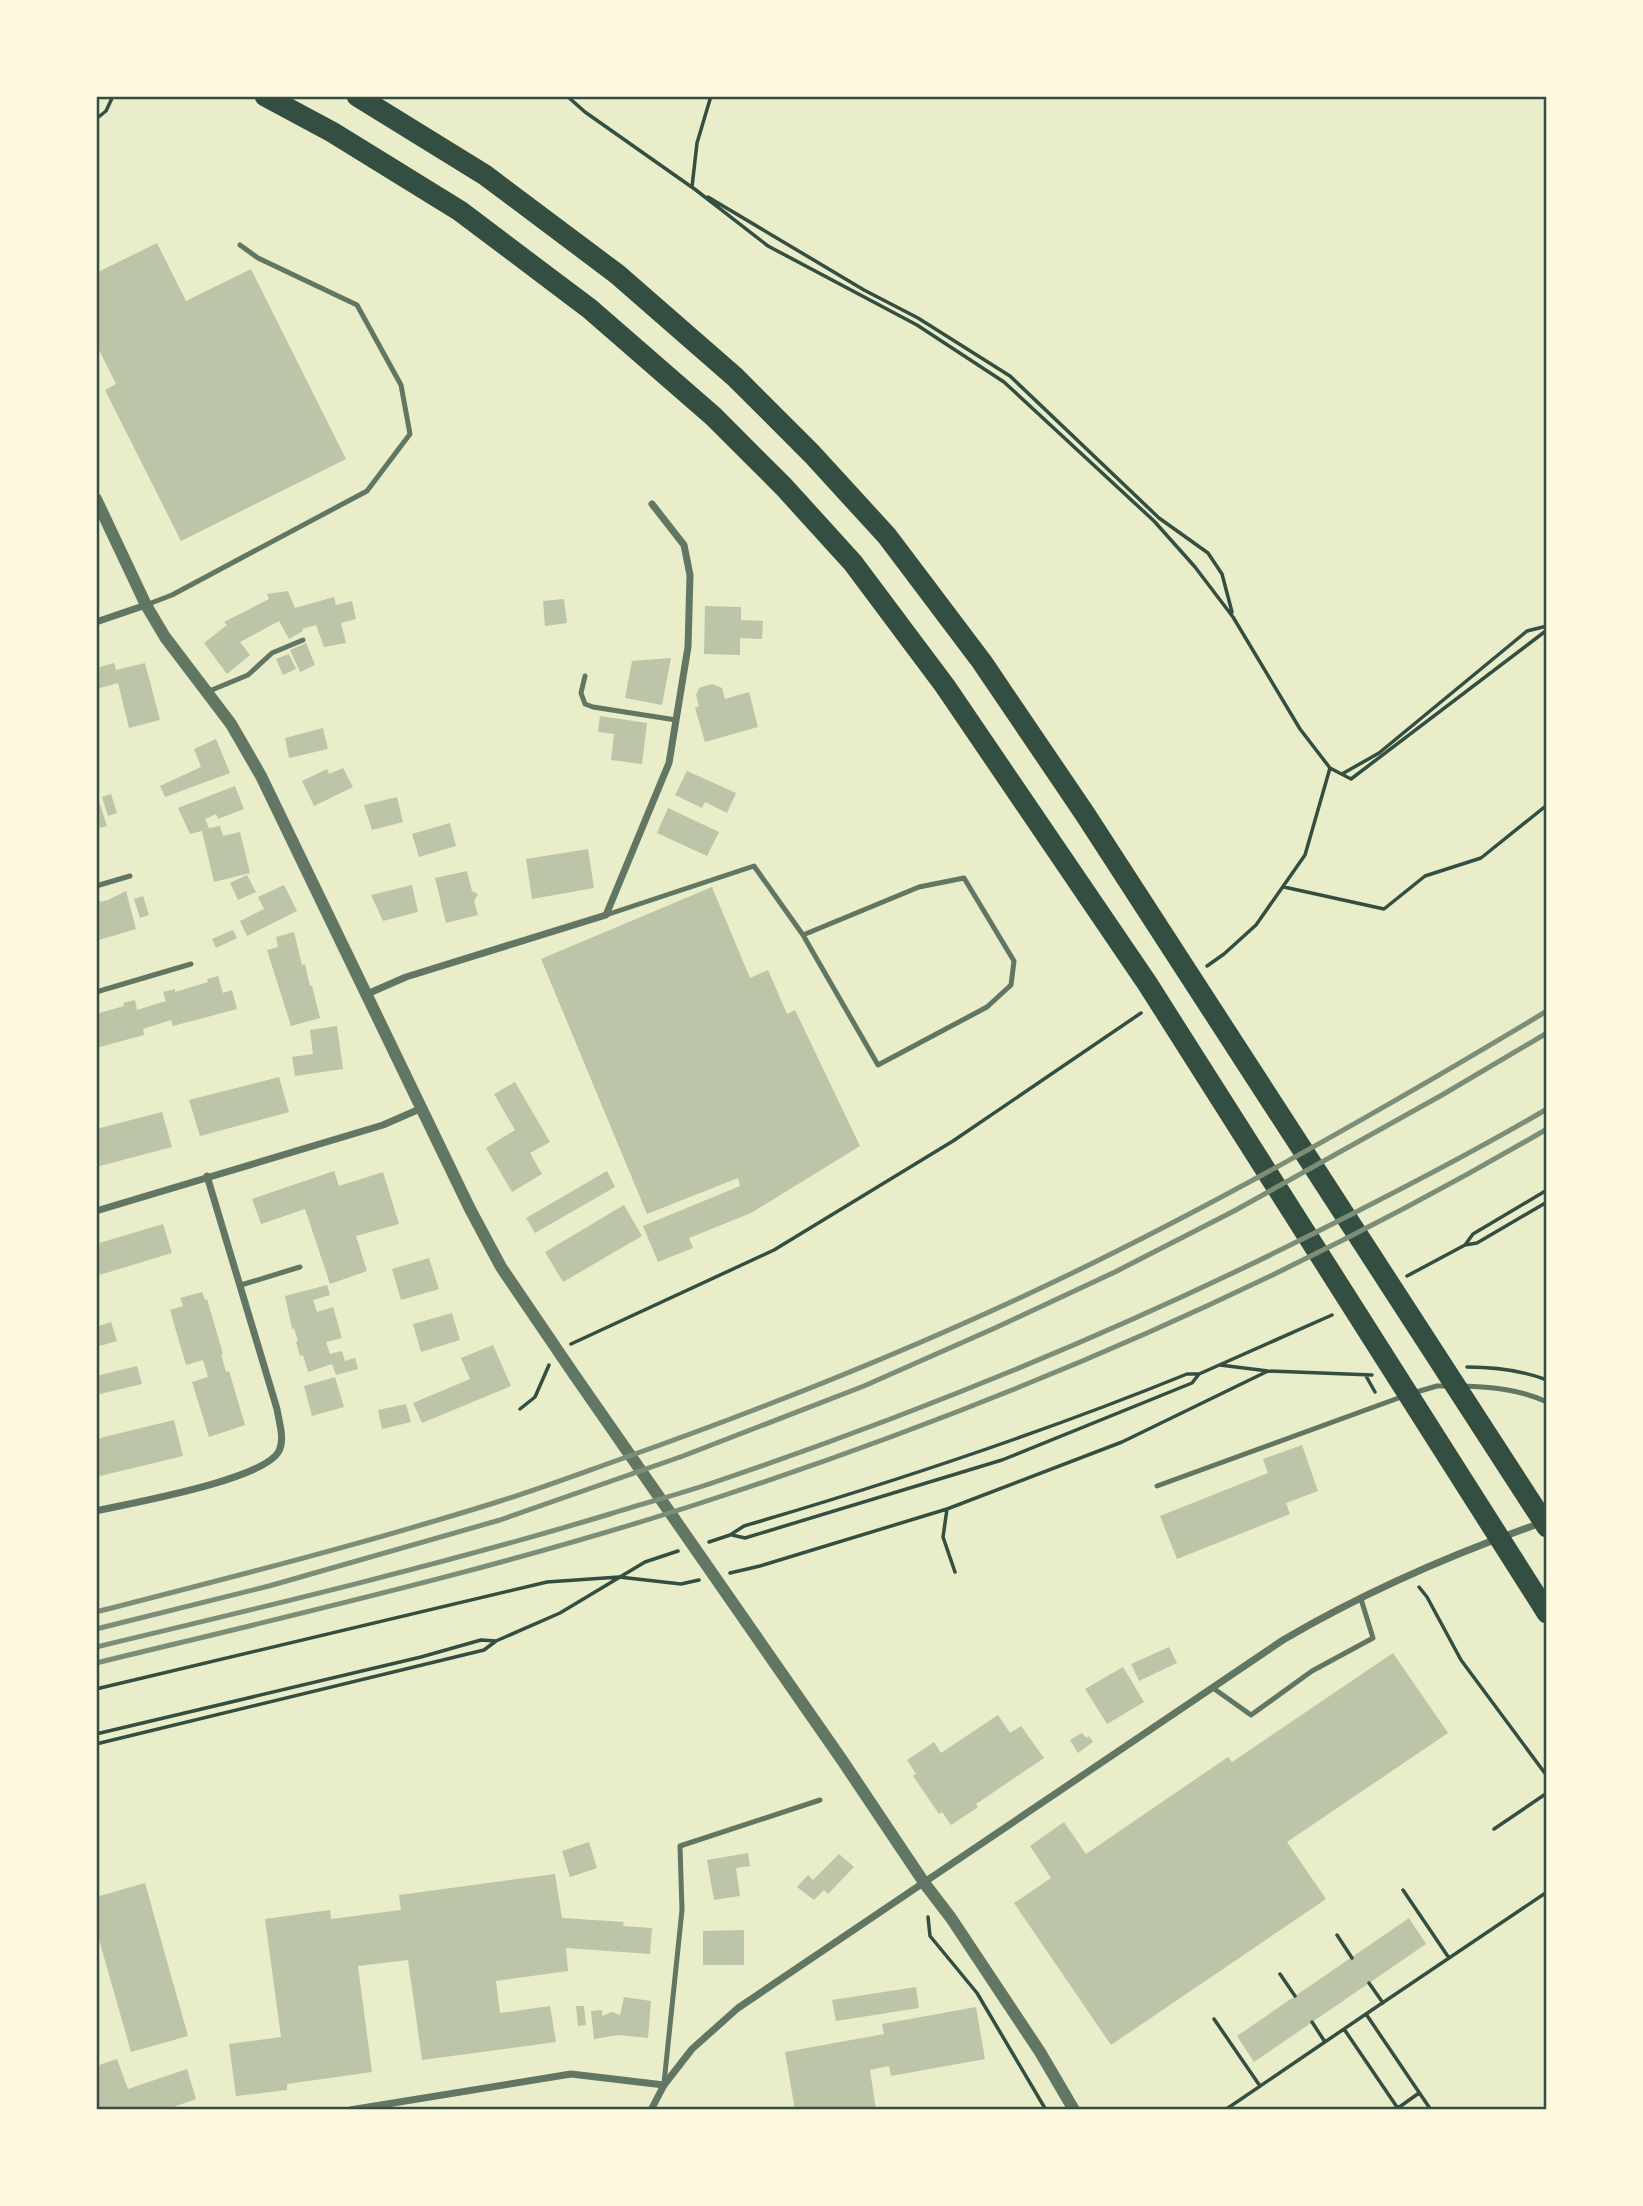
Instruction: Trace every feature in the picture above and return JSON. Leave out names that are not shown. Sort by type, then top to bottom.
[{"type":"highway","points":[[265,96],[332,132],[460,211],[590,309],[713,416],[784,487],[853,563],[945,686],[1147,984],[1547,1613]]},
{"type":"highway","points":[[357,96],[485,174],[617,274],[735,377],[812,454],[887,536],[982,662],[1085,814],[1547,1527]]},
{"type":"street","points":[[96,499],[146,605],[165,638],[231,724],[261,776],[470,1209],[501,1267],[951,1918],[1040,2052],[1074,2110]]},
{"type":"street","points":[[367,994],[406,977],[606,915],[669,763],[688,647],[690,575],[684,545],[652,504]]},
{"type":"street","points":[[96,622],[146,605]]},
{"type":"street","points":[[96,1210],[383,1125],[422,1108]]},
{"type":"street","points":[[96,1511],[238,1477],[270,1462],[279,1453],[282,1443],[278,1409],[207,1176]]},
{"type":"street","points":[[651,2110],[664,2085],[692,2049],[738,2008],[1283,1640],[1409,1575],[1472,1547],[1547,1521]]},
{"type":"street","points":[[351,2110],[571,2074],[664,2085]]},
{"type":"lane","points":[[146,605],[180,591],[367,491],[410,434],[401,384],[357,304],[258,258],[240,245]]},
{"type":"lane","points":[[207,692],[248,675],[272,653],[303,640]]},
{"type":"lane","points":[[585,676],[581,693],[585,704],[676,720]]},
{"type":"lane","points":[[606,915],[754,866],[803,935],[878,1065],[987,1007],[1012,985],[1014,961],[964,878],[919,887],[803,935]]},
{"type":"lane","points":[[96,886],[131,876]]},
{"type":"lane","points":[[96,992],[191,964]]},
{"type":"lane","points":[[241,1285],[300,1267]]},
{"type":"lane","points":[[1157,1486],[1382,1403],[1437,1386],[1491,1387],[1528,1393],[1547,1402]]},
{"type":"lane","points":[[1213,1688],[1251,1714],[1312,1671],[1373,1638],[1361,1599]]},
{"type":"lane","points":[[664,2085],[682,1910],[680,1846],[820,1800]]},
{"type":"path","points":[[96,119],[106,111],[113,96]]},
{"type":"path","points":[[567,96],[584,112],[692,187],[768,246],[917,325],[1004,382],[1154,520],[1195,566],[1233,617],[1300,729],[1331,768],[1351,779],[1547,628]]},
{"type":"path","points":[[692,187],[697,143],[711,96]]},
{"type":"path","points":[[692,187],[864,290],[918,318],[1010,376],[1159,518],[1208,553],[1222,574],[1233,617]]},
{"type":"path","points":[[1342,774],[1378,753],[1527,631],[1547,628]]},
{"type":"path","points":[[1224,954],[1256,925],[1305,855],[1331,768]]},
{"type":"path","points":[[1283,887],[1384,909],[1425,876],[1481,858],[1547,805]]},
{"type":"path","points":[[520,1409],[535,1397],[557,1351],[774,1250],[953,1141],[1098,1044]]},
{"type":"path","points":[[1547,1190],[1473,1234],[1465,1245],[1477,1243],[1547,1202]]},
{"type":"path","points":[[721,1575],[760,1566],[947,1509],[1122,1442],[1268,1371]]},
{"type":"path","points":[[698,1545],[730,1535],[744,1526],[997,1447],[1187,1374],[1199,1374],[1192,1383],[1002,1460],[745,1538],[730,1535]]},
{"type":"path","points":[[1366,1376],[1382,1403]]},
{"type":"path","points":[[947,1509],[943,1537],[955,1572]]},
{"type":"path","points":[[96,1744],[484,1650],[496,1641],[531,1628],[560,1613],[645,1562],[687,1548]]},
{"type":"path","points":[[1409,1575],[1427,1597],[1461,1660],[1547,1776]]},
{"type":"path","points":[[96,1689],[547,1582],[619,1577],[681,1584],[708,1578]]},
{"type":"path","points":[[96,1734],[421,1657],[481,1640],[496,1641]]},
{"type":"path","points":[[1494,1829],[1547,1793]]},
{"type":"path","points":[[925,1884],[930,1936],[977,1993],[1046,2110]]},
{"type":"path","points":[[1403,1891],[1449,1958]]},
{"type":"path","points":[[1225,2110],[1547,1892]]},
{"type":"path","points":[[1337,1935],[1352,1958]]},
{"type":"path","points":[[1280,1974],[1295,1996]]},
{"type":"path","points":[[1370,1983],[1383,2003]]},
{"type":"path","points":[[1366,2014],[1431,2110]]},
{"type":"path","points":[[1214,2019],[1260,2086]]},
{"type":"path","points":[[1312,2022],[1325,2042]]},
{"type":"path","points":[[1344,2029],[1399,2109],[1420,2093]]},
{"type":"building","points":[[157,243],[186,301],[251,269],[346,459],[181,541],[105,390],[116,384],[96,344],[96,273]]},
{"type":"building","points":[[288,591],[295,608],[334,597],[336,605],[352,601],[356,619],[341,623],[346,643],[324,647],[316,625],[302,629],[303,631],[289,639],[279,621],[240,642],[250,655],[227,674],[204,643],[227,625],[224,622],[269,599],[267,594]]},
{"type":"building","points":[[564,599],[567,623],[545,626],[543,601]]},
{"type":"building","points":[[705,606],[741,607],[741,620],[763,621],[762,639],[740,638],[740,655],[704,654]]},
{"type":"building","points":[[306,643],[315,665],[300,672],[290,650]]},
{"type":"building","points":[[289,654],[296,669],[283,675],[276,659]]},
{"type":"building","points":[[671,658],[662,705],[625,698],[632,661]]},
{"type":"building","points":[[114,663],[116,670],[145,663],[160,720],[129,728],[118,683],[96,689],[96,668]]},
{"type":"building","points":[[712,684],[722,688],[725,699],[749,692],[758,727],[705,742],[695,708],[699,706],[696,695],[699,688]]},
{"type":"building","points":[[600,716],[647,723],[642,764],[611,760],[614,734],[598,732]]},
{"type":"building","points":[[323,728],[328,749],[289,758],[285,738]]},
{"type":"building","points":[[216,739],[230,773],[165,797],[160,786],[201,767],[194,749]]},
{"type":"building","points":[[343,768],[353,787],[314,806],[302,781],[327,769],[329,774]]},
{"type":"building","points":[[687,771],[736,793],[727,813],[705,802],[702,808],[675,795]]},
{"type":"building","points":[[235,786],[244,809],[218,819],[216,814],[205,819],[209,828],[220,826],[223,836],[240,832],[250,873],[214,882],[202,831],[190,834],[178,808]]},
{"type":"building","points":[[96,792],[107,826],[96,829]]},
{"type":"building","points":[[111,794],[117,813],[108,816],[102,797]]},
{"type":"building","points":[[397,797],[403,822],[372,830],[364,805]]},
{"type":"building","points":[[668,808],[719,832],[707,856],[657,833]]},
{"type":"building","points":[[450,823],[456,846],[419,857],[412,834]]},
{"type":"building","points":[[588,849],[594,888],[532,899],[526,859]]},
{"type":"building","points":[[467,871],[472,891],[478,894],[474,901],[478,915],[446,923],[435,878]]},
{"type":"building","points":[[247,875],[256,892],[238,900],[230,883]]},
{"type":"building","points":[[284,885],[297,911],[247,936],[240,921],[264,909],[258,897]]},
{"type":"building","points":[[412,885],[418,912],[383,921],[371,895]]},
{"type":"building","points":[[712,887],[750,978],[768,970],[787,1014],[795,1010],[860,1146],[751,1213],[689,1238],[693,1248],[658,1262],[643,1226],[740,1186],[738,1178],[647,1214],[541,959]]},
{"type":"building","points":[[126,891],[136,929],[99,940],[96,931],[96,900],[108,900]]},
{"type":"building","points":[[143,896],[149,915],[140,918],[134,899]]},
{"type":"building","points":[[233,930],[237,938],[216,948],[212,939]]},
{"type":"building","points":[[294,932],[320,1018],[291,1026],[267,950],[278,947],[276,937]]},
{"type":"building","points":[[218,976],[223,993],[232,990],[237,1009],[173,1026],[171,1020],[143,1029],[144,1035],[96,1048],[96,1014],[135,1000],[137,1010],[166,1001],[163,992],[175,989],[175,992],[208,982],[207,979]]},
{"type":"building","points":[[337,1026],[343,1069],[295,1076],[292,1057],[313,1054],[310,1030]]},
{"type":"building","points":[[279,1077],[289,1112],[200,1136],[189,1100]]},
{"type":"building","points":[[515,1082],[550,1142],[530,1153],[542,1174],[512,1192],[486,1148],[515,1130],[494,1094]]},
{"type":"building","points":[[162,1112],[172,1147],[96,1167],[96,1129]]},
{"type":"building","points":[[334,1171],[339,1186],[383,1172],[399,1224],[356,1236],[367,1271],[330,1284],[305,1209],[261,1224],[252,1199]]},
{"type":"building","points":[[607,1171],[615,1187],[535,1233],[526,1218]]},
{"type":"building","points":[[624,1205],[642,1236],[563,1282],[545,1252]]},
{"type":"building","points":[[163,1224],[172,1253],[96,1276],[96,1244]]},
{"type":"building","points":[[429,1258],[439,1289],[401,1300],[392,1269]]},
{"type":"building","points":[[327,1285],[330,1295],[313,1300],[317,1312],[333,1307],[342,1338],[326,1342],[330,1354],[342,1351],[345,1361],[355,1358],[358,1369],[336,1375],[332,1364],[308,1372],[303,1355],[300,1356],[285,1296]]},
{"type":"building","points":[[202,1292],[205,1300],[207,1299],[226,1372],[229,1371],[245,1425],[209,1437],[192,1382],[208,1377],[203,1360],[186,1365],[170,1310],[183,1306],[180,1298]]},
{"type":"building","points":[[452,1313],[460,1340],[421,1352],[413,1324]]},
{"type":"building","points":[[111,1322],[117,1341],[96,1347],[96,1327]]},
{"type":"building","points":[[493,1345],[511,1386],[422,1423],[413,1403],[470,1379],[461,1358]]},
{"type":"building","points":[[137,1366],[142,1384],[96,1395],[96,1376]]},
{"type":"building","points":[[335,1377],[344,1407],[312,1416],[304,1386]]},
{"type":"building","points":[[406,1404],[411,1422],[382,1429],[378,1410]]},
{"type":"building","points":[[174,1420],[183,1456],[96,1477],[96,1439]]},
{"type":"building","points":[[1302,1445],[1318,1491],[1286,1503],[1290,1514],[1177,1559],[1160,1516],[1268,1473],[1263,1459]]},
{"type":"building","points":[[1169,1647],[1177,1663],[1139,1681],[1131,1664]]},
{"type":"building","points":[[1393,1653],[1448,1733],[1287,1842],[1326,1899],[1111,2045],[1014,1903],[1051,1878],[1030,1846],[1064,1822],[1086,1854],[1228,1757],[1232,1762]]},
{"type":"building","points":[[1123,1667],[1144,1702],[1107,1724],[1085,1689]]},
{"type":"building","points":[[998,1715],[1010,1733],[1021,1726],[1044,1758],[976,1804],[978,1807],[951,1825],[942,1812],[939,1814],[913,1776],[916,1774],[907,1760],[934,1742],[941,1753]]},
{"type":"building","points":[[1082,1733],[1086,1738],[1089,1736],[1093,1742],[1078,1753],[1070,1740]]},
{"type":"building","points":[[589,1842],[597,1868],[570,1877],[562,1851]]},
{"type":"building","points":[[748,1853],[750,1866],[736,1868],[740,1896],[714,1900],[707,1860]]},
{"type":"building","points":[[839,1854],[854,1867],[828,1894],[824,1890],[814,1900],[797,1887],[808,1875],[813,1880]]},
{"type":"building","points":[[555,1874],[562,1918],[624,1922],[623,1926],[652,1928],[650,1954],[566,1948],[568,1971],[496,1981],[500,2013],[550,2006],[556,2042],[422,2060],[408,1960],[358,1966],[372,2072],[287,2084],[287,2090],[236,2096],[229,2044],[281,2037],[265,1919],[330,1910],[331,1919],[401,1910],[399,1895]]},
{"type":"building","points":[[145,1883],[188,2036],[131,2052],[96,1929],[96,1897]]},
{"type":"building","points":[[1409,1918],[1426,1944],[1254,2062],[1237,2036]]},
{"type":"building","points":[[744,1930],[744,1965],[703,1965],[703,1931]]},
{"type":"building","points":[[916,1987],[919,2008],[836,2021],[832,2000]]},
{"type":"building","points":[[624,1997],[651,2001],[648,2038],[619,2035],[594,2039],[591,2011],[602,2010],[602,2016],[612,2012],[620,2015]]},
{"type":"building","points":[[576,2006],[584,2006],[586,2025],[578,2026]]},
{"type":"building","points":[[976,2007],[985,2059],[891,2076],[889,2066],[870,2070],[876,2110],[795,2110],[785,2052],[884,2034],[882,2024]]},
{"type":"building","points":[[117,2059],[128,2089],[187,2069],[196,2099],[165,2110],[96,2110],[96,2066]]},
{"type":"railway","points":[[96,1612],[346,1547],[510,1498],[684,1436],[869,1364],[991,1311],[1167,1226],[1331,1137],[1547,1011]]},
{"type":"railway","points":[[96,1629],[269,1586],[500,1520],[683,1456],[864,1386],[1115,1272],[1234,1211],[1547,1033]]},
{"type":"railway","points":[[96,1647],[483,1551],[702,1486],[878,1424],[1039,1359],[1198,1289],[1403,1188],[1547,1109]]},
{"type":"railway","points":[[96,1663],[332,1606],[567,1544],[722,1496],[935,1420],[1040,1379],[1247,1287],[1449,1185],[1547,1129]]}]
